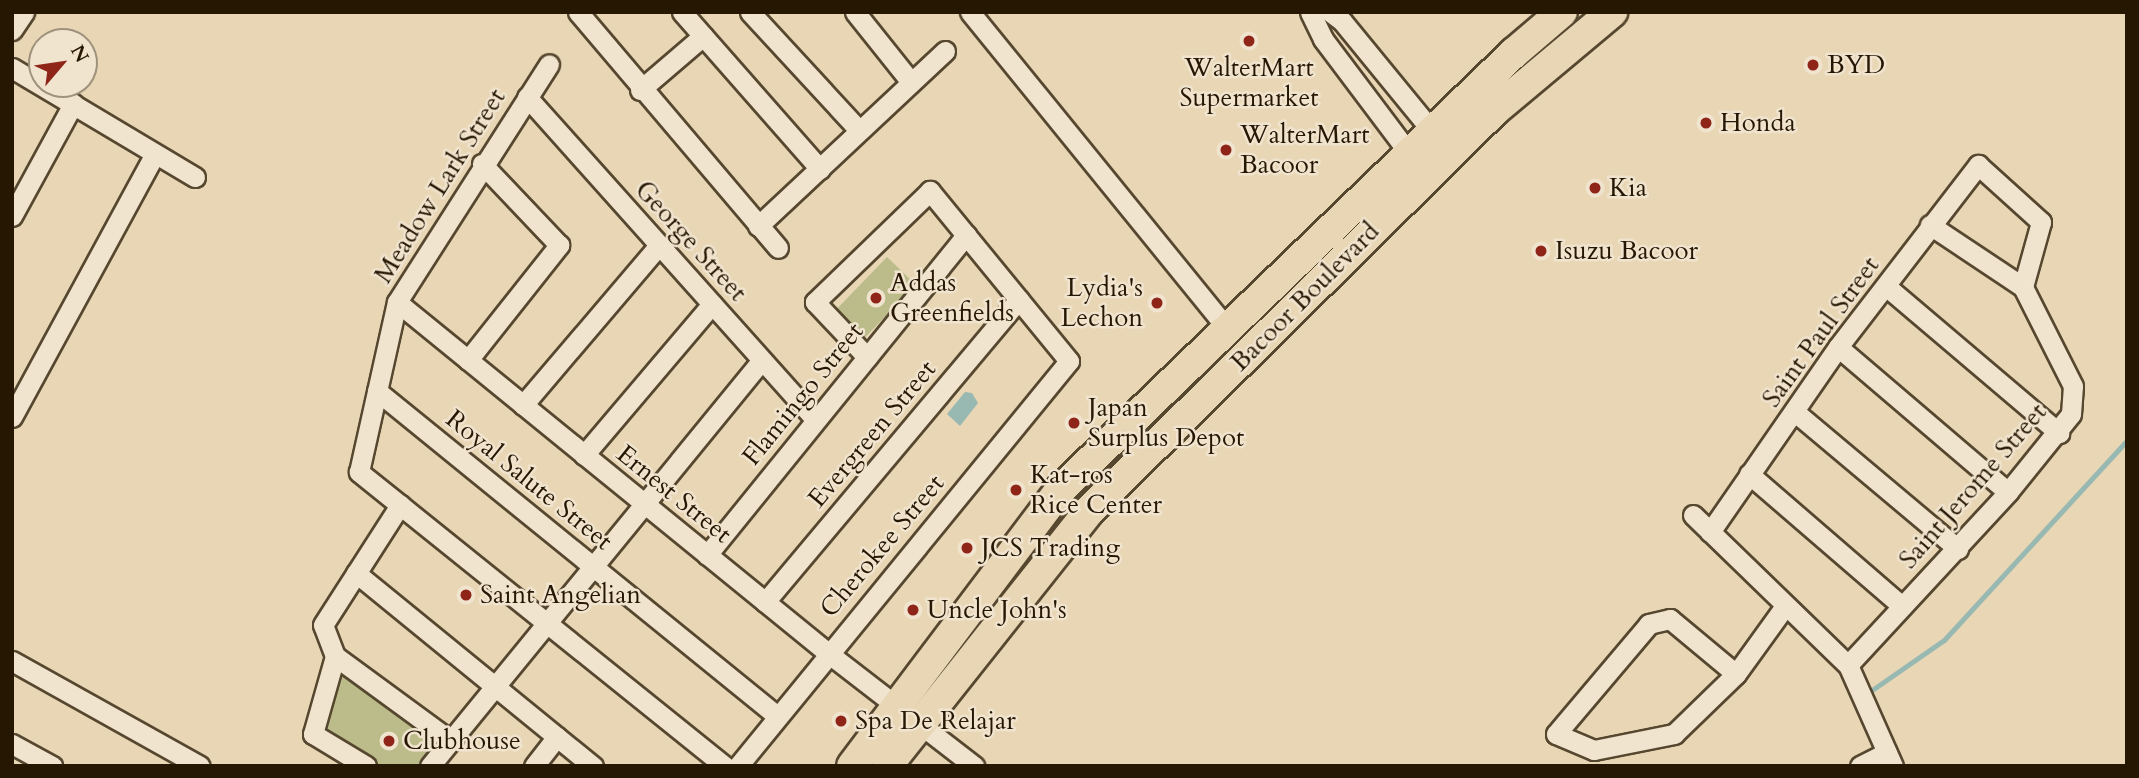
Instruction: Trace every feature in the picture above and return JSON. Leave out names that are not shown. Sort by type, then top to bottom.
[{"type":"main road","name":"Bacoor Boulevard","points":[[887,766],[910,713],[1060,490],[1432,131],[1562,12]]},
{"type":"main road","name":"Bacoor Boulevard","points":[[852,766],[910,713],[1088,512],[1495,110],[1612,12]]},
{"type":"street","points":[[12,30],[24,12]]},
{"type":"street","points":[[578,12],[640,90],[778,248]]},
{"type":"street","points":[[682,12],[820,169]]},
{"type":"street","points":[[750,12],[859,130]]},
{"type":"street","points":[[855,12],[910,81]]},
{"type":"street","points":[[970,12],[1228,329]]},
{"type":"street","points":[[1310,12],[1342,62],[1409,153]]},
{"type":"street","points":[[1330,12],[1362,46],[1432,131]]},
{"type":"street","points":[[640,90],[703,36]]},
{"type":"street","points":[[1342,62],[1362,46]]},
{"type":"street","points":[[758,226],[945,51]]},
{"type":"street","name":"Meadow Lark Street","points":[[400,505],[359,472],[397,302],[482,163],[550,64]]},
{"type":"street","points":[[12,68],[195,177]]},
{"type":"street","name":"George Street","points":[[527,97],[816,420]]},
{"type":"street","points":[[12,216],[73,104]]},
{"type":"street","points":[[12,417],[154,155]]},
{"type":"street","points":[[467,360],[559,245],[482,163]]},
{"type":"street","name":"Saint Paul Street","points":[[1710,533],[1838,347],[1888,287],[1930,225],[1978,165],[2041,222],[2023,287]]},
{"type":"street","points":[[867,357],[815,302],[930,191],[1019,299]]},
{"type":"street","points":[[1930,225],[2023,287]]},
{"type":"street","name":"Flamingo Street","points":[[707,555],[966,235]]},
{"type":"street","points":[[523,405],[659,245]]},
{"type":"street","points":[[1888,287],[2059,433]]},
{"type":"street","name":"Saint Jerome Street","points":[[1848,664],[1901,605],[1958,549],[2059,433],[2071,414],[2073,386],[2023,287]]},
{"type":"street","name":"Cherokee Street","points":[[738,766],[1069,361],[1019,299]]},
{"type":"street","name":"Evergreen Street","points":[[765,602],[1019,299]]},
{"type":"street","name":"Ernest Street","points":[[397,302],[828,653],[910,713],[967,763]]},
{"type":"street","points":[[584,455],[712,304]]},
{"type":"street","points":[[1838,347],[2008,492]]},
{"type":"street","points":[[430,766],[762,360]]},
{"type":"street","name":"Royal Salute Street","points":[[377,391],[777,716]]},
{"type":"street","points":[[1795,412],[1958,549]]},
{"type":"street","points":[[1749,474],[1901,605]]},
{"type":"street","points":[[451,741],[335,656],[323,625],[400,505],[725,766]]},
{"type":"street","points":[[1693,515],[1848,664],[1890,759],[1860,766]]},
{"type":"street","points":[[356,573],[593,766]]},
{"type":"street","points":[[1735,674],[1670,619],[1649,624],[1556,734],[1594,750],[1674,734],[1735,674],[1785,606]]},
{"type":"street","points":[[335,656],[313,734],[366,766]]},
{"type":"street","points":[[12,661],[200,766]]},
{"type":"street","points":[[534,766],[557,737]]},
{"type":"street","points":[[12,744],[52,766]]},
{"type":"green space","name":"Addas Greenfields","points":[[887,257],[916,285],[864,338],[836,310]]},
{"type":"green space","points":[[335,656],[451,741],[430,766],[366,766],[313,734]]},
{"type":"water","points":[[965,392],[972,393],[978,403],[960,426],[947,414]]},
{"type":"waterway","points":[[1872,690],[1944,640],[2127,440]]},
{"type":"place","name":"WalterMart Supermarket","points":[[1249,41]]},
{"type":"place","name":"BYD","points":[[1813,65]]},
{"type":"place","name":"Honda","points":[[1706,123]]},
{"type":"place","name":"WalterMart Bacoor","points":[[1226,150]]},
{"type":"place","name":"Kia","points":[[1595,188]]},
{"type":"place","name":"Isuzu Bacoor","points":[[1541,251]]},
{"type":"place","name":"Addas Greenfields","points":[[876,298]]},
{"type":"place","name":"Lydia's Lechon","points":[[1157,303]]},
{"type":"place","name":"Japan Surplus Depot","points":[[1074,423]]},
{"type":"place","name":"Kat-ros Rice Center","points":[[1016,490]]},
{"type":"place","name":"JCS Trading","points":[[967,548]]},
{"type":"place","name":"Saint Angelian","points":[[466,595]]},
{"type":"place","name":"Uncle John's","points":[[913,610]]},
{"type":"place","name":"Spa De Relajar","points":[[841,721]]},
{"type":"place","name":"Clubhouse","points":[[389,741]]}]
